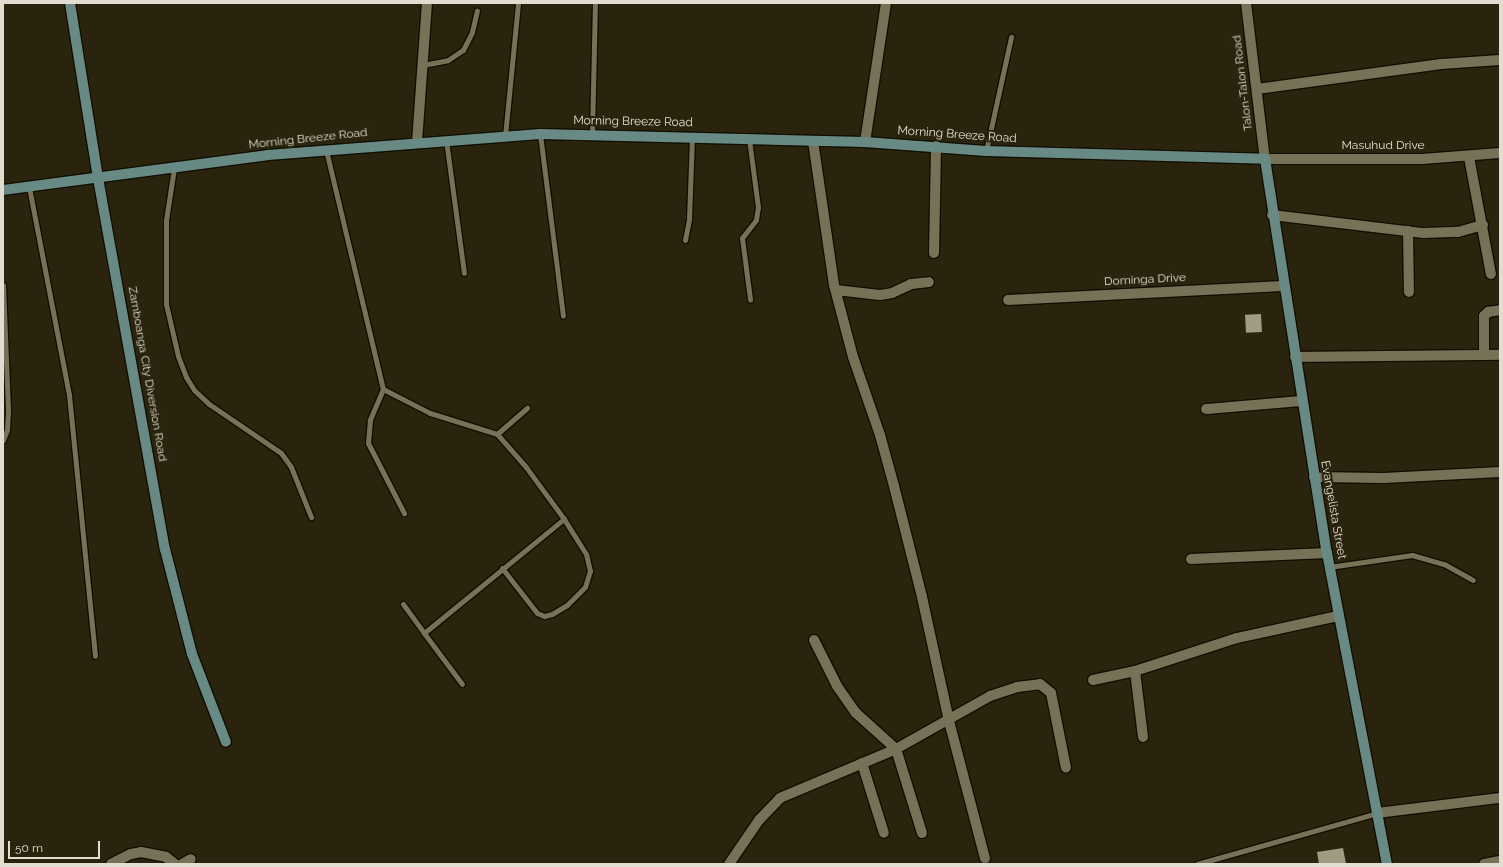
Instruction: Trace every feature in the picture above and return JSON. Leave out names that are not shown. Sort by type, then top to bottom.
[{"type":"main road","name":"Zamboanga City Diversion Road","points":[[70,3],[98,178],[165,549],[192,654],[226,742]]},
{"type":"main road","name":"Morning Breeze Road","points":[[3,190],[326,150],[540,134],[692,136],[865,142],[936,146],[986,151],[1265,159]]},
{"type":"main road","name":"Evangelista Street","points":[[1265,159],[1294,357],[1327,553],[1387,864]]},
{"type":"street","points":[[417,142],[427,3]]},
{"type":"street","points":[[865,142],[886,3]]},
{"type":"street","name":"Talon-Talon Road","points":[[1246,3],[1265,159]]},
{"type":"street","points":[[1257,90],[1441,64],[1500,60]]},
{"type":"street","points":[[813,141],[836,290],[853,357],[880,435],[892,479],[922,597],[949,721],[985,858]]},
{"type":"street","points":[[934,253],[936,146]]},
{"type":"street","name":"Masuhud Drive","points":[[1265,159],[1469,157],[1500,154]]},
{"type":"street","points":[[1469,157],[1483,224],[1491,274]]},
{"type":"street","points":[[1272,215],[1408,231],[1443,233],[1483,224]]},
{"type":"street","points":[[1408,231],[1408,292]]},
{"type":"street","points":[[836,290],[880,295],[892,293],[911,284],[929,282]]},
{"type":"street","name":"Dominga Drive","points":[[1008,300],[1283,286]]},
{"type":"street","points":[[1484,355],[1484,316],[1488,312],[1500,310]]},
{"type":"street","points":[[1294,357],[1500,355]]},
{"type":"street","points":[[1206,409],[1302,401]]},
{"type":"street","points":[[1314,477],[1384,478],[1500,472]]},
{"type":"street","points":[[1191,559],[1327,553]]},
{"type":"street","points":[[1093,680],[1135,671],[1237,638],[1338,616]]},
{"type":"street","points":[[814,640],[837,686],[856,713],[896,749],[922,833]]},
{"type":"street","points":[[1135,671],[1143,737]]},
{"type":"street","points":[[729,864],[759,820],[780,798],[896,749],[949,721],[990,696],[1024,686],[1040,684],[1047,687],[1054,700],[1066,768]]},
{"type":"street","points":[[862,763],[884,832]]},
{"type":"street","points":[[1377,813],[1500,798]]},
{"type":"street","points":[[111,864],[131,854],[141,852],[166,857],[175,864]]},
{"type":"street","points":[[1484,864],[1500,861]]},
{"type":"lane","points":[[505,136],[518,3]]},
{"type":"lane","points":[[592,134],[595,3]]},
{"type":"lane","points":[[423,65],[448,60],[463,50],[472,32],[477,11]]},
{"type":"lane","points":[[986,151],[1011,37]]},
{"type":"lane","points":[[540,134],[563,316]]},
{"type":"lane","points":[[685,240],[689,219],[692,136]]},
{"type":"lane","points":[[749,138],[758,207],[756,220],[742,238],[750,299]]},
{"type":"lane","points":[[446,140],[464,273]]},
{"type":"lane","points":[[326,150],[383,389],[370,420],[368,444],[404,513]]},
{"type":"lane","points":[[174,168],[166,220],[166,304],[178,356],[186,377],[194,390],[209,404],[281,453],[291,467],[311,517]]},
{"type":"lane","points":[[29,187],[69,395],[95,656]]},
{"type":"lane","points":[[3,285],[8,411],[7,430],[3,440]]},
{"type":"lane","points":[[383,389],[430,413],[497,434],[526,467],[564,519],[586,554],[590,571],[585,587],[567,605],[552,614],[544,616],[537,613],[502,568]]},
{"type":"lane","points":[[497,434],[527,408]]},
{"type":"lane","points":[[424,633],[564,519]]},
{"type":"lane","points":[[1330,567],[1412,555],[1444,564],[1473,580]]},
{"type":"lane","points":[[403,604],[462,684]]},
{"type":"lane","points":[[1197,864],[1377,813]]},
{"type":"building","points":[[1261,314],[1262,332],[1246,333],[1245,315]]},
{"type":"building","points":[[1343,848],[1346,864],[1319,864],[1317,852]]}]
